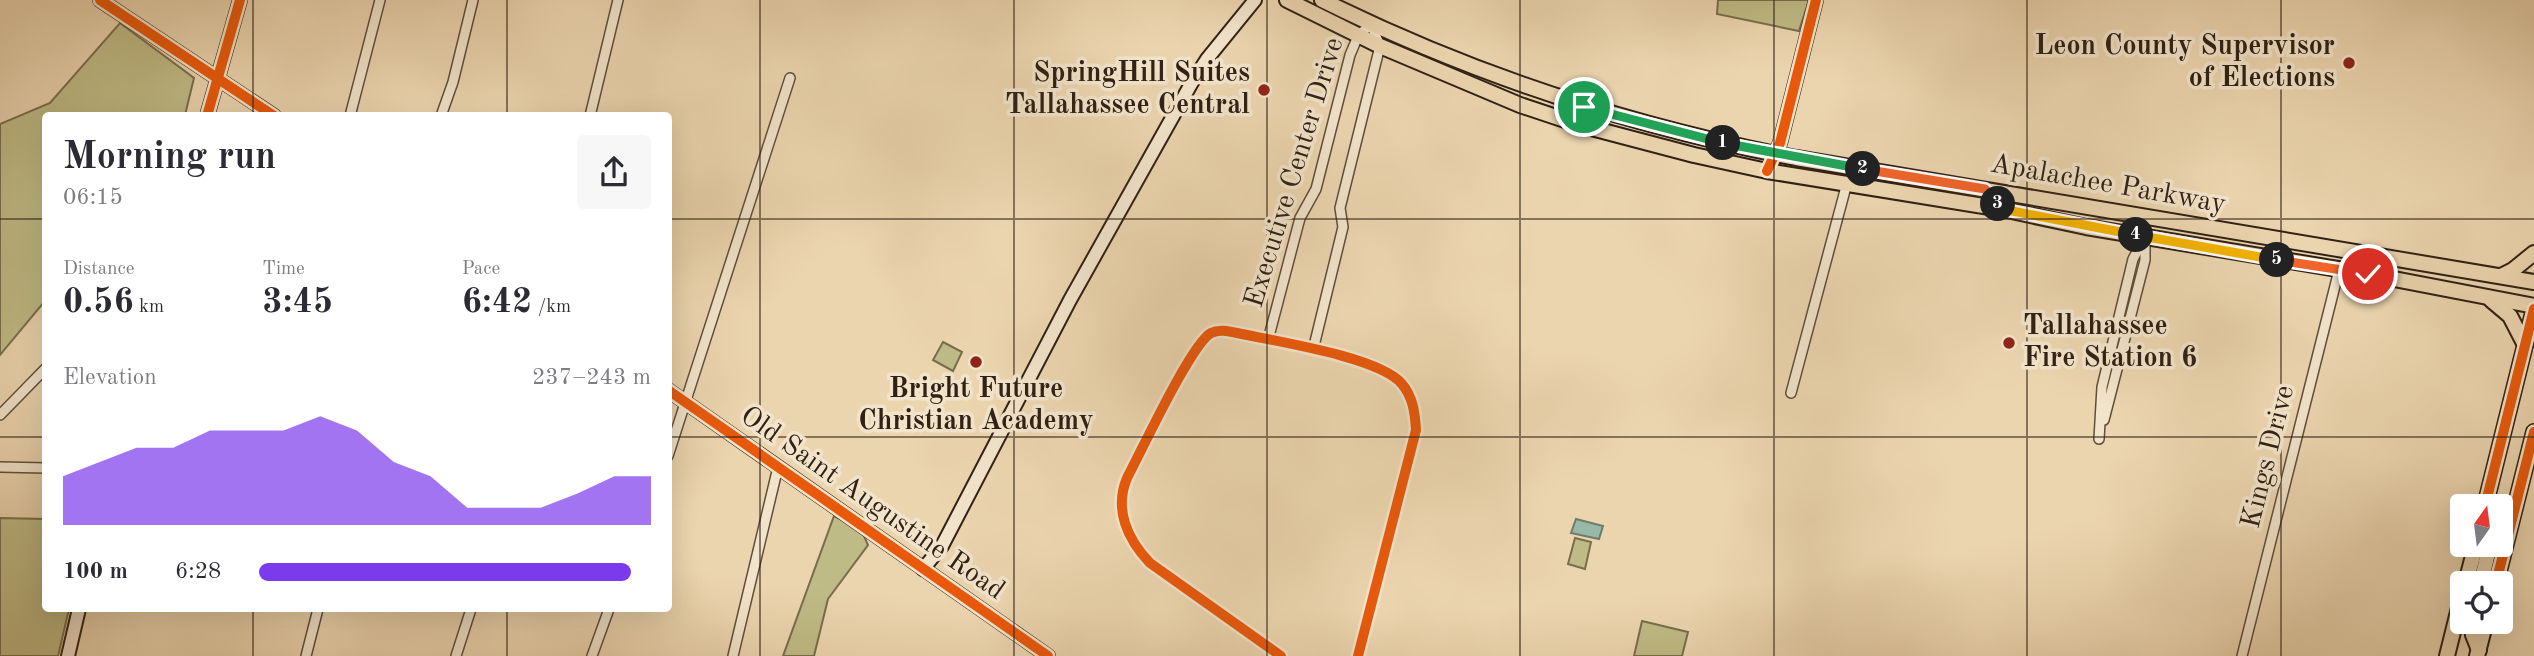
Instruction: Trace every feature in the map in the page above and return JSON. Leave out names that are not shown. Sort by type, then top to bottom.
[{"type":"main road","name":"Apalachee Parkway","points":[[1287,0],[1380,46],[1520,105],[1682,152],[1767,171],[2002,209],[2534,307]]},
{"type":"main road","name":"Apalachee Parkway","points":[[1322,0],[1469,66],[1584,107],[1705,139],[1775,154],[2534,282]]},
{"type":"main road","points":[[1546,114],[1584,107]]},
{"type":"main road","points":[[1985,189],[2002,209],[2044,199]]},
{"type":"main road","points":[[2145,237],[2149,217]]},
{"type":"main road","points":[[2315,266],[2335,248]]},
{"type":"main road","points":[[2501,276],[2534,253]]},
{"type":"main road","points":[[2489,298],[2510,316],[2525,345]]},
{"type":"main road","points":[[2488,494],[2534,307]]},
{"type":"main road","points":[[2499,571],[2534,432]]},
{"type":"main road","points":[[2447,656],[2452,634]]},
{"type":"main road","points":[[2473,634],[2478,653]]},
{"type":"main road","points":[[2478,653],[2483,634]]},
{"type":"street","points":[[100,0],[268,112]]},
{"type":"street","points":[[209,112],[240,0]]},
{"type":"street","points":[[351,112],[380,0]]},
{"type":"street","points":[[443,112],[473,0]]},
{"type":"street","points":[[591,112],[618,0]]},
{"type":"street","points":[[923,569],[942,546],[1059,321],[1191,84],[1207,59],[1255,0]]},
{"type":"street","points":[[1767,171],[1780,143],[1816,0]]},
{"type":"street","name":"Executive Center Drive","points":[[1268,340],[1300,218],[1316,189],[1350,55],[1358,36],[1371,24],[1380,46],[1340,208],[1343,227],[1313,350]]},
{"type":"street","points":[[672,443],[790,78]]},
{"type":"street","points":[[1791,393],[1847,183]]},
{"type":"street","points":[[2145,237],[2145,261],[2099,439],[2102,387],[2133,259],[2145,237]]},
{"type":"street","name":"Kings Drive","points":[[2242,656],[2339,270]]},
{"type":"street","points":[[1282,656],[1150,563],[1134,544],[1120,501],[1127,478],[1188,362],[1212,333],[1224,331],[1268,340],[1379,368],[1401,382],[1414,406],[1416,430],[1358,656]]},
{"type":"street","points":[[0,415],[42,372]]},
{"type":"street","name":"Old Saint Augustine Road","points":[[672,393],[1048,656]]},
{"type":"street","points":[[0,467],[42,468]]},
{"type":"street","points":[[733,656],[778,467]]},
{"type":"street","points":[[68,656],[78,612]]},
{"type":"street","points":[[306,656],[317,612]]},
{"type":"street","points":[[456,656],[470,612]]},
{"type":"street","points":[[592,656],[608,612]]},
{"type":"shaded area","points":[[1718,0],[1809,0],[1799,31],[1717,14]]},
{"type":"shaded area","points":[[120,23],[194,78],[186,112],[42,112],[42,305],[0,355],[0,124],[50,103]]},
{"type":"shaded area","points":[[943,342],[962,352],[953,371],[933,360]]},
{"type":"shaded area","points":[[834,516],[861,529],[868,545],[828,599],[814,656],[783,656]]},
{"type":"shaded area","points":[[0,518],[42,519],[42,612],[68,612],[58,656],[0,656]]},
{"type":"shaded area","points":[[1576,519],[1603,526],[1599,539],[1571,533]]},
{"type":"shaded area","points":[[1575,538],[1591,542],[1585,569],[1568,564]]},
{"type":"shaded area","points":[[1642,621],[1688,632],[1682,656],[1634,656]]},
{"type":"cycle path","points":[[100,0],[268,112]]},
{"type":"cycle path","points":[[208,112],[240,0]]},
{"type":"cycle path","points":[[1767,171],[1780,143],[1816,0]]},
{"type":"cycle path","points":[[2488,494],[2534,309]]},
{"type":"cycle path","points":[[1281,656],[1150,563],[1129,534],[1122,512],[1123,490],[1127,478],[1167,400],[1202,341],[1217,331],[1350,358],[1390,374],[1409,394],[1416,430],[1358,656]]},
{"type":"cycle path","points":[[672,393],[1048,656]]},
{"type":"cycle path","points":[[2499,571],[2534,432]]},
{"type":"place","name":"Leon County Supervisor of Elections","points":[[2349,63]]},
{"type":"place","name":"SpringHill Suites Tallahassee Central","points":[[1264,90]]},
{"type":"place","name":"Tallahassee Fire Station 6","points":[[2009,343]]},
{"type":"place","name":"Bright Future Christian Academy","points":[[976,362]]},
{"type":"route","points":[[1584,107],[1750,149],[1985,189],[2002,209],[2086,227],[2368,274]]}]
